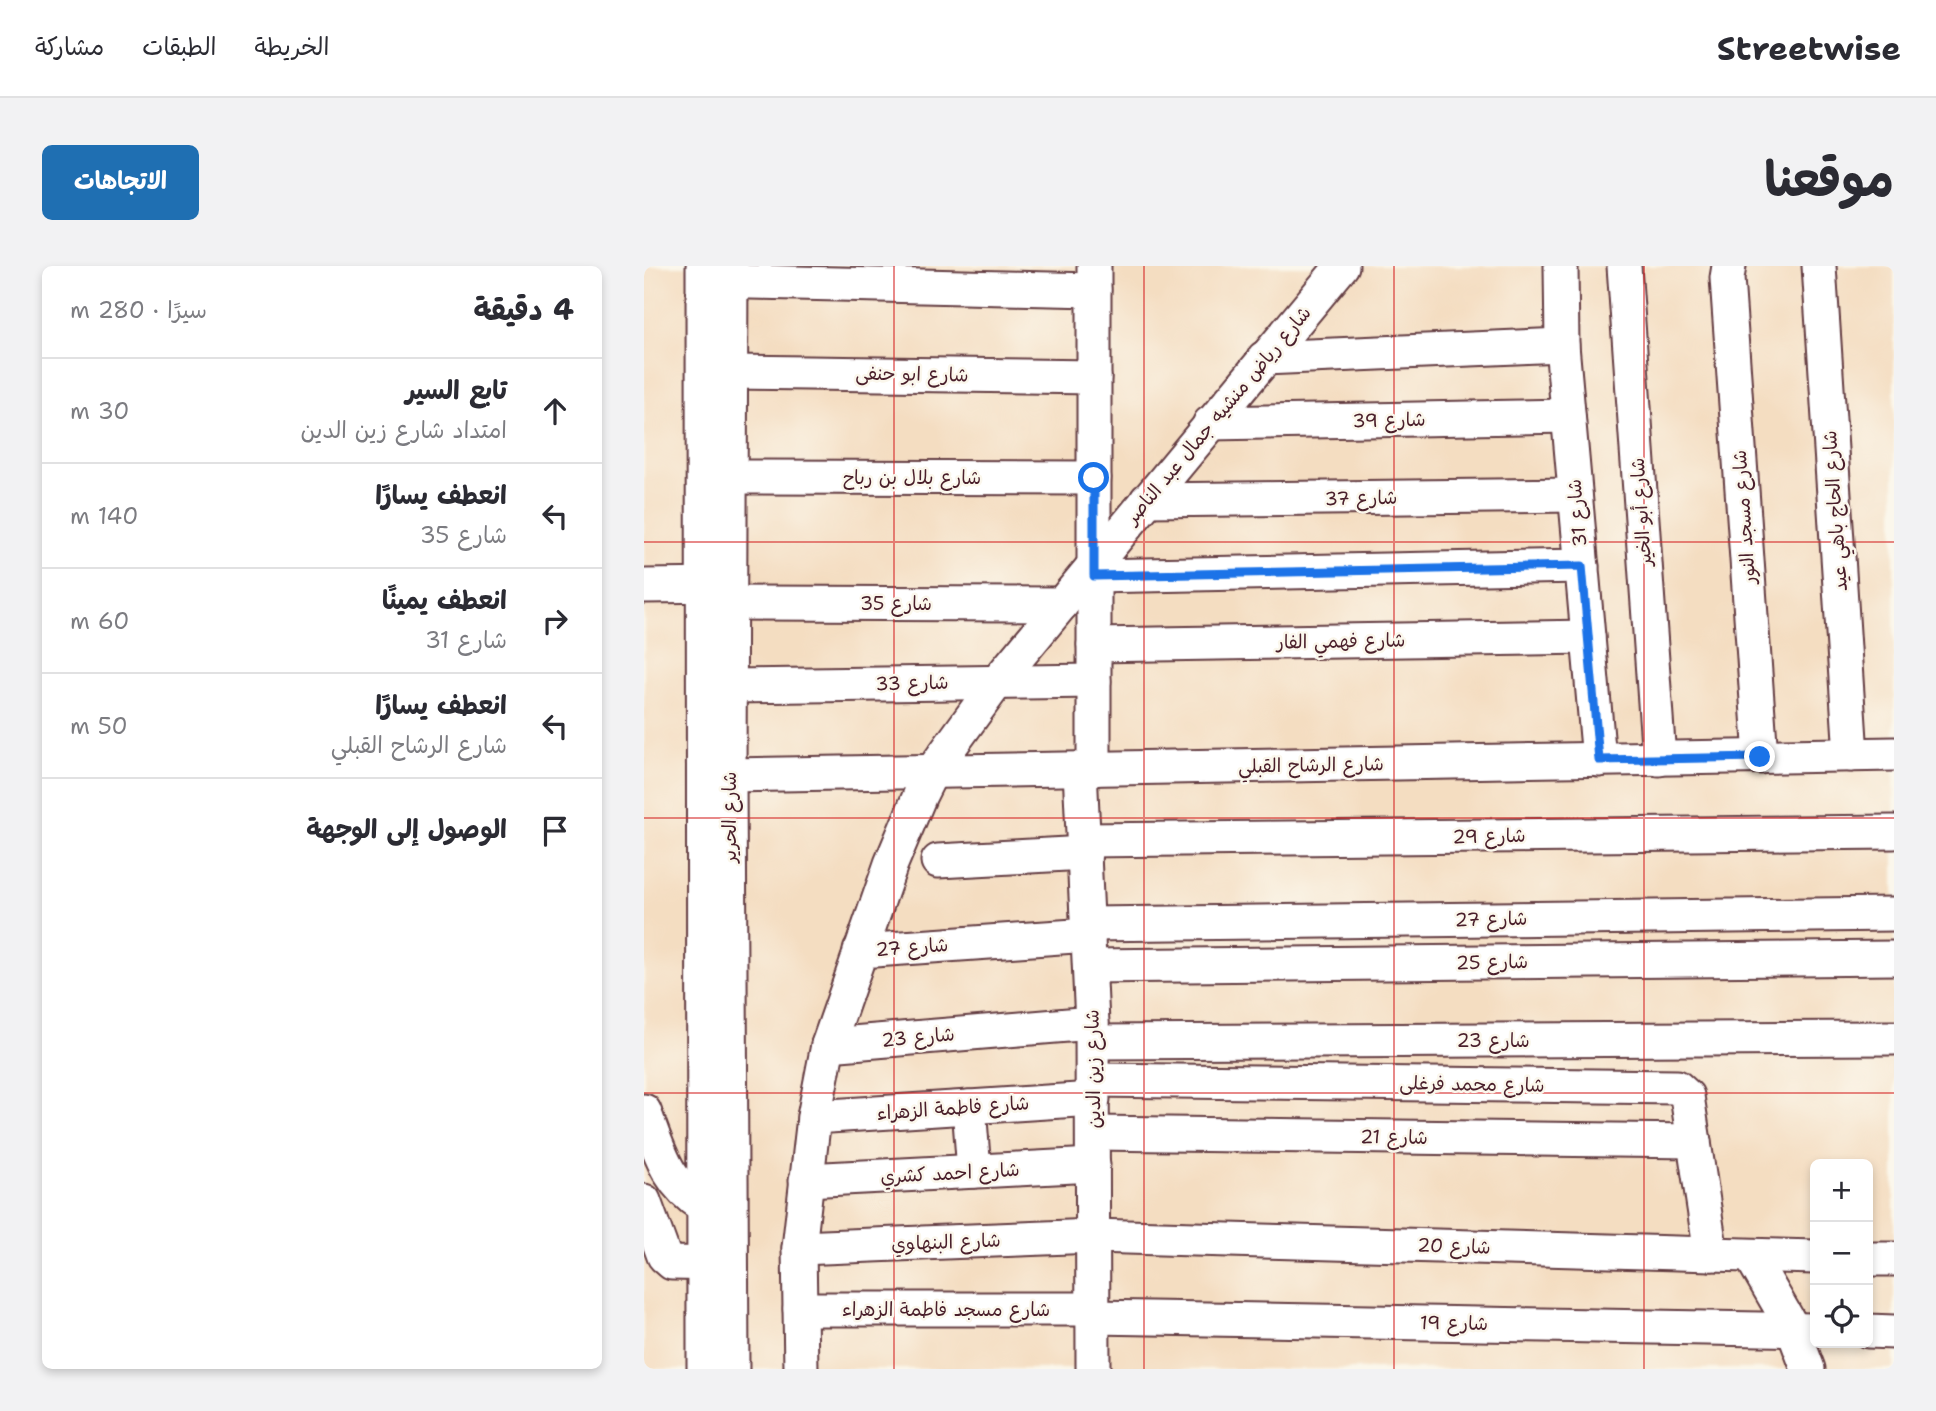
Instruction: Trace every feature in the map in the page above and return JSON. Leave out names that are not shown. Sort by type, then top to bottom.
[{"type":"street","name":"شارع رياض منشيه جمال عبد الناصر","points":[[801,1369],[799,1248],[814,1117],[828,1045],[891,864],[932,772],[997,682],[1094,570],[1147,500],[1342,266]]},
{"type":"street","name":"شارع 31","points":[[1561,266],[1562,345],[1599,760]]},
{"type":"street","name":"شارع أبو الخير","points":[[1624,266],[1659,759]]},
{"type":"street","name":"شارع الحاج باهي عيد","points":[[1819,266],[1851,755]]},
{"type":"street","name":"شارع مسجد النور","points":[[1728,272],[1760,757]]},
{"type":"street","points":[[717,274],[1094,278]]},
{"type":"street","name":"شارع الحرير","points":[[704,1369],[717,1264],[729,775],[729,686],[718,602],[730,477],[731,372],[717,274]]},
{"type":"street","name":"شارع الحرير","points":[[717,274],[718,602],[703,1206],[717,1264],[732,1369]]},
{"type":"street","name":"شارع زين الدين","points":[[1093,1369],[1093,1032],[1085,846],[1087,770],[1094,681],[1094,278]]},
{"type":"street","points":[[1264,358],[1562,345]]},
{"type":"street","name":"شارع ابو حنفى","points":[[731,372],[1094,377]]},
{"type":"street","name":"شارع 39","points":[[1210,423],[1568,416]]},
{"type":"street","name":"شارع بلال بن رباح","points":[[730,477],[1094,478]]},
{"type":"street","name":"شارع 37","points":[[1147,500],[1576,495]]},
{"type":"street","points":[[1094,570],[1582,566]]},
{"type":"street","name":"شارع 35","points":[[644,586],[718,602],[1062,604]]},
{"type":"street","name":"شارع فهمي الفار","points":[[1094,645],[1588,637]]},
{"type":"street","name":"شارع 33","points":[[729,686],[1094,681]]},
{"type":"street","name":"شارع الرشاح القبلي","points":[[729,775],[1894,754]]},
{"type":"street","name":"شارع 29","points":[[938,861],[1085,846],[1894,832]]},
{"type":"street","name":"شارع 27","points":[[860,951],[1894,914]]},
{"type":"street","name":"شارع 25","points":[[1090,942],[1894,958]]},
{"type":"street","name":"شارع 23","points":[[828,1045],[1093,1032],[1894,1038]]},
{"type":"street","name":"شارع محمد فرغلى","points":[[1093,1090],[1677,1087],[1687,1096],[1711,1254]]},
{"type":"street","name":"شارع فاطمة الزهراء","points":[[814,1117],[969,1107],[1093,1090]]},
{"type":"street","points":[[969,1107],[974,1171]]},
{"type":"street","points":[[644,1111],[665,1167],[674,1183],[687,1196],[703,1206]]},
{"type":"street","name":"شارع 21","points":[[1093,1149],[1694,1141]]},
{"type":"street","name":"شارع احمد كشري","points":[[806,1180],[974,1171],[1093,1149]]},
{"type":"street","points":[[644,1201],[664,1256],[672,1263],[717,1264]]},
{"type":"street","name":"شارع 20","points":[[1093,1236],[1810,1257]]},
{"type":"street","name":"شارع البنهاوي","points":[[799,1248],[1093,1236]]},
{"type":"street","points":[[1751,1256],[1804,1330],[1808,1369]]},
{"type":"street","points":[[1873,1259],[1894,1259]]},
{"type":"street","name":"شارع مسجد فاطمة الزهراء","points":[[800,1309],[1093,1313]]},
{"type":"street","name":"شارع 19","points":[[1093,1313],[1804,1330]]},
{"type":"street","points":[[1873,1331],[1894,1332]]},
{"type":"route","points":[[1094,478],[1094,576],[1582,566],[1599,760],[1760,757]]}]
